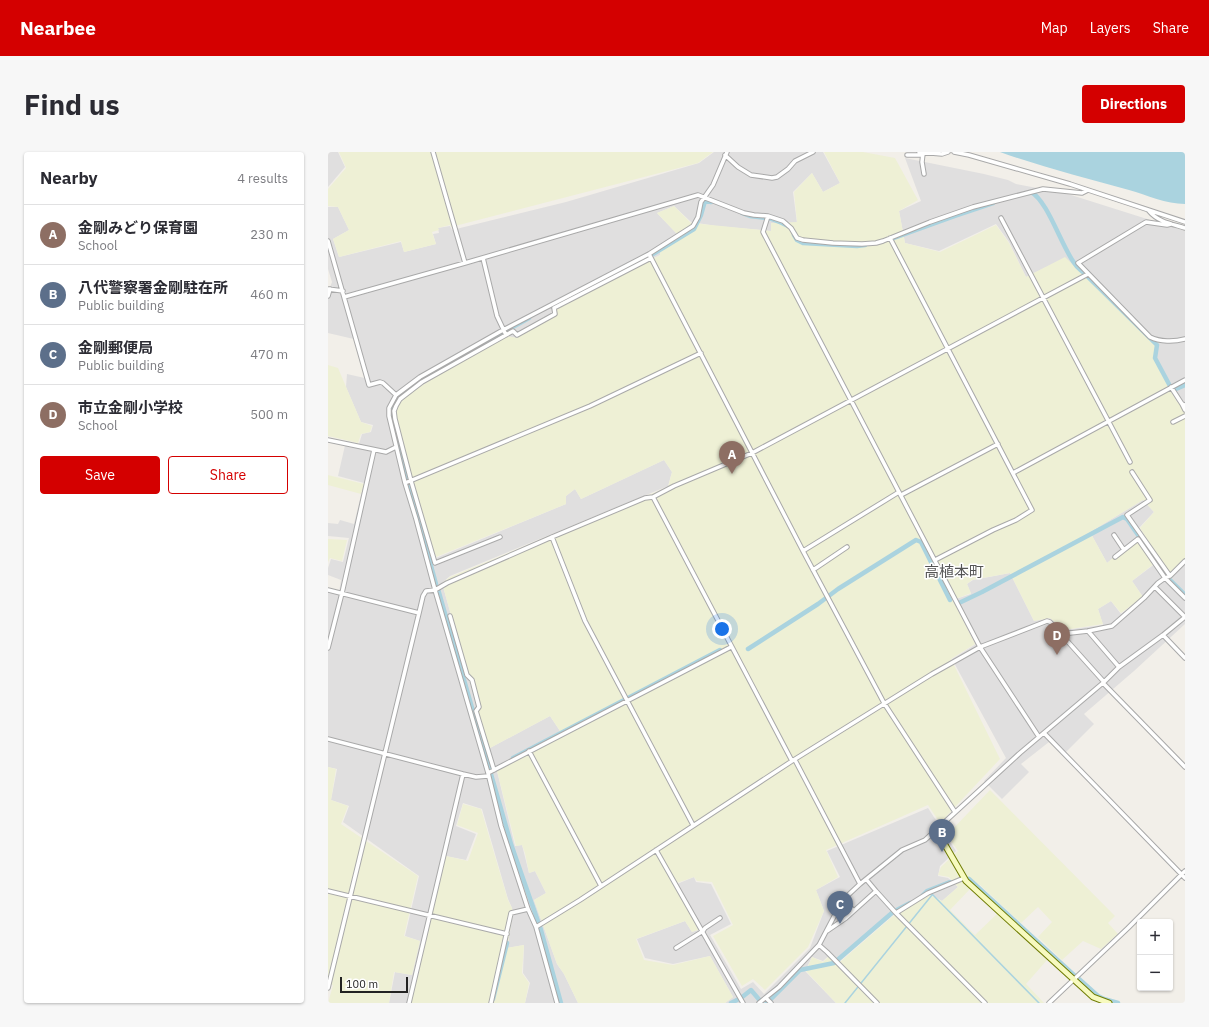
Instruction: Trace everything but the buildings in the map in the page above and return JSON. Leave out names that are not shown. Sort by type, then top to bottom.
[{"type":"street","points":[[433,152],[465,263]]},
{"type":"street","points":[[557,1003],[537,927],[528,909],[506,845],[488,774],[405,483],[389,416],[389,408],[396,395],[420,377],[649,254],[693,226],[698,217],[701,202],[713,185],[726,153],[738,167],[751,175],[772,178],[788,169],[794,161],[814,152]]},
{"type":"street","points":[[907,156],[922,153],[942,154],[948,152]]},
{"type":"street","points":[[954,152],[1034,173],[1185,222]]},
{"type":"street","points":[[922,153],[924,174]]},
{"type":"street","points":[[344,297],[698,195],[744,213],[768,216],[783,221],[791,228],[797,238],[803,240],[862,244],[876,243],[973,207],[1043,189],[1082,193],[1088,190]]},
{"type":"street","points":[[1149,210],[1154,216],[1171,224],[1185,228]]},
{"type":"street","points":[[768,216],[763,232],[764,234],[980,647],[1039,737]]},
{"type":"street","points":[[1001,218],[1130,462]]},
{"type":"street","points":[[1171,224],[1167,225],[1146,222],[1078,263],[1150,337],[1162,341],[1185,339]]},
{"type":"street","points":[[890,238],[1032,510],[1016,520],[993,530],[935,560]]},
{"type":"street","points":[[328,241],[369,385],[380,382],[383,383],[396,395]]},
{"type":"street","points":[[649,254],[803,551],[884,703],[955,812]]},
{"type":"street","points":[[482,258],[497,316],[504,332]]},
{"type":"street","points":[[394,406],[400,399],[422,382],[504,332],[513,331],[517,335],[555,314],[554,308],[651,258]]},
{"type":"street","points":[[328,988],[423,596],[426,591],[435,590],[447,583],[552,537],[645,498],[653,497],[674,486],[752,452],[1088,274]]},
{"type":"street","points":[[328,296],[329,289],[343,291]]},
{"type":"street","points":[[405,483],[411,482],[590,406],[701,353]]},
{"type":"street","points":[[1013,473],[1185,380]]},
{"type":"street","points":[[1171,387],[1183,404],[1185,410]]},
{"type":"street","points":[[392,400],[395,419],[411,482],[435,563],[500,537]]},
{"type":"street","points":[[1174,422],[1185,416]]},
{"type":"street","points":[[328,440],[386,452],[396,447]]},
{"type":"street","points":[[803,551],[900,494],[998,444]]},
{"type":"street","points":[[328,648],[374,450]]},
{"type":"street","points":[[1132,472],[1150,500],[1128,515],[1170,576]]},
{"type":"street","points":[[653,497],[731,647],[860,884]]},
{"type":"street","points":[[1114,535],[1124,550]]},
{"type":"street","points":[[552,537],[585,621],[693,826]]},
{"type":"street","points":[[1115,557],[1138,539],[1166,578],[1185,598]]},
{"type":"street","points":[[813,570],[847,547]]},
{"type":"street","points":[[1061,634],[1088,631],[1112,626],[1155,587],[1170,576],[1185,561]]},
{"type":"street","points":[[760,1003],[778,987],[819,945],[843,900],[860,884],[902,850],[925,840],[935,832],[955,812],[1064,714],[1103,683],[1119,667],[1185,617],[1155,587]]},
{"type":"street","points":[[328,590],[419,613]]},
{"type":"street","points":[[450,616],[467,675],[472,680],[479,708],[476,711],[494,770]]},
{"type":"street","points":[[537,927],[884,703],[932,674],[980,647],[1043,622],[1050,622],[1103,683],[1185,767]]},
{"type":"street","points":[[1088,631],[1119,667]]},
{"type":"street","points":[[1163,635],[1185,658]]},
{"type":"street","points":[[328,740],[476,777],[488,774],[626,699],[731,647]]},
{"type":"street","points":[[1044,733],[1183,873],[1185,878]]},
{"type":"street","points":[[529,751],[600,886]]},
{"type":"street","points":[[409,1003],[463,774]]},
{"type":"street","points":[[935,832],[941,838],[964,878],[1093,997],[1109,1003]]},
{"type":"street","points":[[656,850],[741,1000]]},
{"type":"street","points":[[1049,1003],[1183,873]]},
{"type":"street","points":[[895,911],[928,893],[964,878]]},
{"type":"street","points":[[866,879],[908,925],[985,1003]]},
{"type":"street","points":[[328,891],[506,934]]},
{"type":"street","points":[[826,932],[846,918],[853,910],[876,891]]},
{"type":"street","points":[[843,900],[853,910]]},
{"type":"street","points":[[491,1003],[511,913],[528,909]]},
{"type":"street","points":[[676,948],[720,918]]},
{"type":"street","points":[[819,945],[877,1003]]},
{"type":"street","points":[[765,999],[770,1003]]},
{"type":"shaded area","points":[[328,152],[338,152],[345,167],[328,187]]},
{"type":"shaded area","points":[[714,152],[823,152],[840,183],[823,192],[812,173],[793,192],[797,223],[771,223],[771,231],[691,222],[674,206],[657,213],[677,234],[661,245],[660,255],[632,269],[531,328],[517,338],[507,336],[457,363],[410,393],[399,404],[396,414],[421,515],[436,558],[566,504],[566,496],[575,489],[581,499],[664,460],[672,472],[668,486],[450,576],[442,583],[483,729],[490,748],[550,716],[560,731],[496,767],[515,846],[522,845],[529,873],[535,871],[546,893],[534,900],[557,964],[564,974],[578,1003],[525,1003],[530,983],[523,973],[524,945],[507,948],[513,914],[512,908],[508,899],[482,809],[463,803],[456,826],[476,834],[466,860],[446,856],[410,1001],[411,1003],[389,1003],[395,972],[412,975],[420,941],[405,936],[419,876],[343,822],[349,806],[331,800],[337,769],[328,767],[328,589],[339,592],[341,580],[328,575],[328,568],[331,559],[343,562],[349,538],[328,536],[328,523],[338,524],[340,520],[354,524],[364,483],[338,476],[346,441],[359,444],[362,434],[371,432],[373,425],[361,422],[346,387],[347,374],[369,379],[358,340],[328,333],[328,293],[332,282],[328,269],[328,207],[338,207],[349,230],[333,239],[339,257],[401,242],[404,252],[436,244],[433,234],[439,233],[438,228],[450,226],[452,230],[566,202],[699,163]]},
{"type":"shaded area","points":[[905,158],[984,174],[1008,180],[1016,184],[1068,194],[1185,231],[1185,406],[1177,402],[1154,358],[1156,348],[1155,345],[1065,258],[1026,277],[1009,242],[996,224],[939,251],[905,243],[899,211],[921,201]]},
{"type":"shaded area","points":[[1143,500],[1154,512],[1139,528],[1169,574],[1185,560],[1185,624],[1084,714],[1094,724],[1065,753],[1053,740],[1021,764],[1029,772],[1002,799],[984,781],[1006,758],[952,659],[976,644],[953,600],[971,594],[967,584],[973,580],[1010,573],[1034,621],[1050,618],[1064,630],[1103,625],[1098,609],[1111,601],[1121,614],[1143,597],[1132,581],[1156,563],[1138,537],[1107,563],[1090,532]]},
{"type":"shaded area","points":[[928,808],[956,851],[940,866],[938,876],[948,878],[958,887],[942,901],[930,894],[893,915],[840,961],[831,954],[823,961],[812,957],[805,971],[836,1003],[725,1003],[733,997],[710,956],[673,964],[645,958],[637,939],[685,921],[692,932],[698,930],[677,884],[694,877],[696,882],[711,884],[731,924],[710,935],[741,989],[753,982],[764,994],[810,948],[824,911],[816,890],[840,877],[827,851]]},
{"type":"green space","points":[[339,152],[713,152],[698,163],[451,227],[450,225],[438,228],[439,230],[432,232],[436,244],[404,252],[401,241],[339,257],[333,239],[349,230],[338,207],[328,206],[328,189],[346,168]]},
{"type":"green space","points":[[824,152],[863,152],[895,158],[918,200],[899,211],[905,243],[940,252],[996,225],[1009,243],[1026,277],[1065,257],[1155,345],[1156,348],[1154,358],[1177,402],[1185,406],[1185,560],[1169,573],[1140,528],[1154,512],[1143,500],[1090,532],[1107,563],[1138,537],[1155,563],[1132,581],[1143,597],[1121,613],[1111,601],[1098,609],[1103,624],[1064,630],[1050,618],[1034,621],[1010,573],[972,580],[967,584],[971,593],[953,600],[975,644],[951,659],[1000,759],[940,823],[928,805],[826,850],[838,877],[816,890],[824,911],[808,947],[765,990],[753,979],[742,986],[713,936],[733,925],[712,882],[697,881],[694,877],[677,883],[698,930],[692,932],[685,921],[636,939],[644,960],[673,965],[710,956],[733,997],[725,1003],[578,1003],[564,974],[557,964],[534,900],[546,893],[535,871],[529,873],[522,845],[516,846],[496,767],[560,731],[550,716],[490,748],[483,729],[442,583],[450,577],[668,487],[672,472],[664,460],[581,499],[575,489],[566,496],[566,504],[436,557],[421,516],[396,414],[399,404],[410,393],[458,363],[507,336],[517,338],[555,314],[555,309],[660,255],[661,245],[677,234],[657,213],[674,206],[691,223],[771,231],[771,223],[797,222],[794,192],[812,173],[823,192],[840,183]]},
{"type":"green space","points":[[328,365],[338,368],[361,422],[372,426],[370,432],[361,434],[358,443],[328,436]]},
{"type":"green space","points":[[328,475],[364,484],[361,494],[328,485]]},
{"type":"green space","points":[[328,539],[347,540],[342,561],[330,558],[328,562]]},
{"type":"green space","points":[[328,767],[336,769],[331,800],[348,806],[341,824],[418,876],[404,936],[420,941],[412,975],[394,972],[389,1003],[328,1003],[333,985],[328,984]]},
{"type":"green space","points":[[990,790],[1115,916],[1108,923],[1118,934],[1101,949],[1083,941],[1062,960],[1038,937],[1052,922],[1038,907],[1021,923],[979,884],[970,889],[950,910],[975,935],[998,913],[1047,960],[1026,984],[1044,1003],[836,1003],[806,971],[812,957],[823,962],[831,954],[840,962],[893,916],[930,895],[942,901],[958,887],[949,877],[938,875],[941,867],[958,851],[947,835]]},
{"type":"green space","points":[[463,804],[481,809],[508,900],[512,908],[513,914],[507,948],[524,945],[522,973],[529,983],[525,1003],[411,1003],[410,1001],[446,856],[468,861],[478,833],[457,825]]},
{"type":"water","points":[[1000,152],[1185,152],[1185,204],[1164,201]]},
{"type":"waterway","points":[[1029,193],[1031,192],[1037,197],[1043,205],[1070,257],[1077,267],[1084,273]]},
{"type":"waterway","points":[[653,254],[694,229],[701,215],[705,200],[711,202]]},
{"type":"waterway","points":[[894,238],[993,203]]},
{"type":"waterway","points":[[742,213],[750,216],[766,218]]},
{"type":"waterway","points":[[769,218],[788,226]]},
{"type":"waterway","points":[[794,235],[797,240],[803,243],[857,246],[865,245]]},
{"type":"waterway","points":[[555,305],[650,256]]},
{"type":"waterway","points":[[1088,277],[1157,345],[1155,358],[1170,386]]},
{"type":"waterway","points":[[436,584],[391,420],[391,412],[394,402],[421,378],[529,318]]},
{"type":"waterway","points":[[1176,389],[1185,385]]},
{"type":"waterway","points":[[959,603],[1123,517],[1127,519],[1167,577],[1185,595]]},
{"type":"waterway","points":[[748,649],[818,604],[838,589],[916,540],[921,542],[950,600]]},
{"type":"waterway","points":[[438,589],[511,844],[541,930],[561,1003]]},
{"type":"waterway","points":[[513,758],[720,650]]},
{"type":"waterway","points":[[969,879],[1075,976]]},
{"type":"waterway","points":[[923,895],[927,891],[950,882]]},
{"type":"waterway","points":[[932,894],[1039,1003]]},
{"type":"waterway","points":[[845,1003],[932,895]]},
{"type":"waterway","points":[[767,1003],[800,970],[834,963],[893,912],[910,903]]},
{"type":"waterway","points":[[493,999],[507,943]]},
{"type":"waterway","points":[[1079,979],[1098,996],[1118,1003]]},
{"type":"waterway","points":[[731,1003],[741,998],[751,990],[762,1003]]},
{"type":"place","name":"金剛みどり保育園","points":[[732,474]]},
{"type":"place","name":"市立金剛小学校","points":[[1057,655]]},
{"type":"place","name":"八代警察署金剛駐在所","points":[[942,852]]},
{"type":"place","name":"金剛郵便局","points":[[840,924]]},
{"type":"district","name":"高植本町","points":[[954,571]]}]
